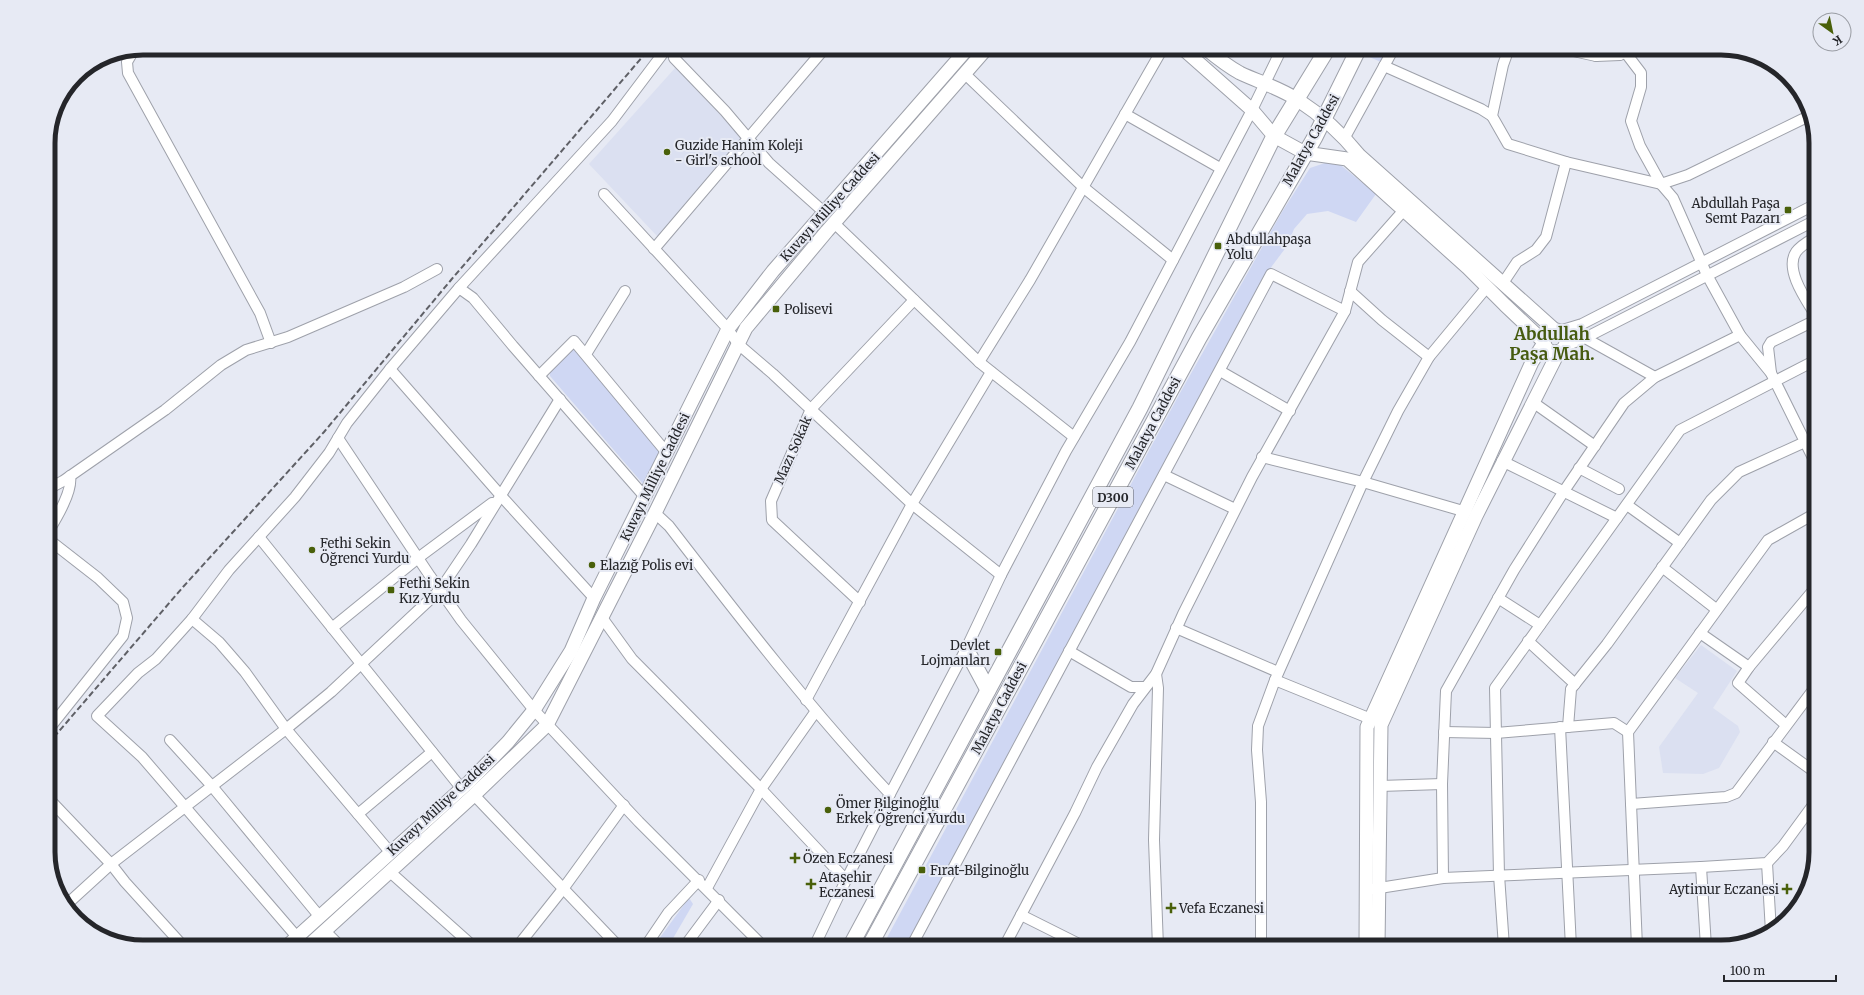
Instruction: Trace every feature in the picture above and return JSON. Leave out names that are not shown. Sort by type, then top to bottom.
[{"type":"highway","name":"Malatya Caddesi","points":[[854,940],[1140,408],[1274,136],[1324,55]]},
{"type":"highway","name":"Malatya Caddesi","points":[[873,940],[1199,338],[1324,119],[1355,55]]},
{"type":"highway","points":[[966,649],[988,690]]},
{"type":"main road","name":"Kuvayı Milliye Caddesi","points":[[294,940],[462,789],[508,742],[534,710],[571,651],[594,598],[728,329],[773,271],[962,55]]},
{"type":"main road","name":"Kuvayı Milliye Caddesi","points":[[315,940],[474,795],[547,725],[603,619],[746,328],[834,223],[981,55]]},
{"type":"main road","points":[[1190,55],[1252,110],[1274,136],[1305,153],[1347,159],[1468,268],[1544,342],[1547,349],[1550,351],[1562,349]]},
{"type":"main road","points":[[1213,55],[1239,72],[1297,99],[1324,119],[1345,138],[1359,155],[1565,337],[1562,349],[1502,461],[1381,726],[1378,940]]},
{"type":"main road","points":[[1366,940],[1367,727],[1463,511],[1532,362],[1544,342],[1547,333],[1557,331]]},
{"type":"street","points":[[297,937],[142,757],[97,716],[138,673],[156,659],[192,619],[229,570],[295,497],[338,438],[347,423],[390,369],[459,288],[612,121],[662,55]]},
{"type":"street","points":[[654,249],[819,55]]},
{"type":"street","points":[[979,362],[1026,287],[1159,55]]},
{"type":"street","points":[[817,940],[846,880],[966,649],[1001,575],[1074,437],[1130,342],[1220,168],[1252,110],[1278,55]]},
{"type":"street","points":[[1345,138],[1390,55]]},
{"type":"street","points":[[1492,116],[1507,55]]},
{"type":"street","points":[[1632,55],[1641,73],[1641,87],[1631,121],[1640,146],[1661,184],[1673,198],[1708,275],[1740,334],[1774,378],[1809,449]]},
{"type":"street","points":[[130,56],[127,62],[128,73],[260,313],[271,343]]},
{"type":"street","points":[[674,58],[725,111],[769,163],[825,213]]},
{"type":"street","points":[[1384,66],[1481,109],[1492,116],[1508,144],[1566,162],[1661,184],[1688,175],[1805,118]]},
{"type":"street","points":[[965,74],[1083,187],[1173,260]]},
{"type":"street","points":[[1125,114],[1220,168]]},
{"type":"street","points":[[1503,283],[1517,262],[1536,250],[1546,237],[1566,162]]},
{"type":"street","points":[[604,194],[728,329],[738,344],[773,374],[912,504],[1001,575]]},
{"type":"street","points":[[1557,331],[1582,324],[1809,208]]},
{"type":"street","points":[[1008,940],[1075,813],[1097,767],[1133,704],[1156,674],[1176,628],[1262,457],[1290,411],[1345,311],[1358,262],[1404,210]]},
{"type":"street","points":[[834,223],[979,362],[1074,437]]},
{"type":"street","points":[[1562,349],[1809,224]]},
{"type":"street","points":[[1809,241],[1796,252],[1793,259],[1793,269],[1796,279],[1809,303]]},
{"type":"street","points":[[55,485],[165,410],[221,365],[246,350],[288,337],[404,287],[437,269]]},
{"type":"street","points":[[915,940],[1271,274],[1345,311]]},
{"type":"street","points":[[1261,940],[1261,802],[1257,750],[1258,726],[1276,676],[1363,482],[1398,410],[1428,357],[1487,287]]},
{"type":"street","points":[[459,288],[473,298],[645,497]]},
{"type":"street","points":[[586,354],[625,291]]},
{"type":"street","points":[[1350,291],[1382,320],[1428,357]]},
{"type":"street","name":"Mazı Sokak","points":[[860,602],[772,520],[771,501],[811,409],[914,300]]},
{"type":"street","points":[[1774,378],[1768,347],[1771,342],[1809,323]]},
{"type":"street","points":[[1443,878],[1442,784],[1446,691],[1498,598],[1564,491],[1624,403],[1655,377],[1740,334]]},
{"type":"street","points":[[1585,338],[1655,377]]},
{"type":"street","points":[[539,376],[574,341],[667,453]]},
{"type":"street","points":[[1504,940],[1499,875],[1495,688],[1680,430],[1774,378],[1809,363]]},
{"type":"street","points":[[390,369],[499,497],[594,598]]},
{"type":"street","points":[[1220,371],[1290,411]]},
{"type":"street","points":[[806,700],[912,504],[991,372]]},
{"type":"street","points":[[70,901],[111,864],[211,785],[286,729],[331,692],[440,590],[471,544],[560,399]]},
{"type":"street","points":[[1534,403],[1595,446]]},
{"type":"street","points":[[338,438],[461,620],[534,710],[624,805],[757,940]]},
{"type":"street","points":[[1571,940],[1566,873],[1564,727],[1571,689],[1607,644],[1711,500],[1739,472],[1809,440]]},
{"type":"street","points":[[1262,457],[1363,482],[1463,511]]},
{"type":"street","points":[[1502,461],[1617,518]]},
{"type":"street","points":[[1580,468],[1619,489]]},
{"type":"street","points":[[1164,475],[1235,509]]},
{"type":"street","points":[[55,520],[70,484],[70,476]]},
{"type":"street","points":[[332,628],[418,558],[499,497]]},
{"type":"street","points":[[1627,505],[1680,543]]},
{"type":"street","points":[[655,513],[669,526],[752,634],[806,700],[845,746],[890,794]]},
{"type":"street","points":[[1637,940],[1628,732],[1768,540],[1809,517]]},
{"type":"street","points":[[259,537],[462,789]]},
{"type":"street","points":[[55,544],[98,578],[123,602],[127,618],[123,636],[55,721]]},
{"type":"street","points":[[1662,567],[1716,610]]},
{"type":"street","points":[[1786,725],[1738,683],[1749,667],[1809,595]]},
{"type":"street","points":[[1498,598],[1540,625]]},
{"type":"street","points":[[192,619],[219,642],[245,672],[286,729],[390,852]]},
{"type":"street","points":[[603,619],[632,659],[761,789],[846,880]]},
{"type":"street","points":[[1176,628],[1276,676],[1371,718]]},
{"type":"street","points":[[1700,633],[1749,667]]},
{"type":"street","points":[[1528,641],[1575,684]]},
{"type":"street","points":[[1069,651],[1132,687],[1146,687]]},
{"type":"street","points":[[1156,674],[1158,688],[1154,840],[1158,940]]},
{"type":"street","points":[[1631,804],[1726,797],[1736,793],[1809,695]]},
{"type":"street","points":[[707,888],[761,789],[816,711]]},
{"type":"street","points":[[1444,732],[1496,733],[1614,723],[1628,732]]},
{"type":"street","points":[[170,740],[211,785],[320,917]]},
{"type":"street","points":[[1773,742],[1809,768]]},
{"type":"street","points":[[358,814],[432,752]]},
{"type":"street","points":[[1380,786],[1442,784]]},
{"type":"street","points":[[474,795],[612,940]]},
{"type":"street","points":[[55,805],[111,864],[125,882],[178,940]]},
{"type":"street","points":[[523,940],[563,889],[624,805]]},
{"type":"street","points":[[1365,890],[1443,878],[1701,867],[1767,862],[1783,846],[1809,811]]},
{"type":"street","points":[[1767,862],[1771,924]]},
{"type":"street","points":[[1701,867],[1706,940]]},
{"type":"street","points":[[390,872],[466,940]]},
{"type":"street","points":[[650,940],[668,913],[699,880]]},
{"type":"street","points":[[689,940],[719,900]]},
{"type":"street","points":[[1022,915],[1071,940]]},
{"type":"street","points":[[325,931],[334,940]]},
{"type":"shaded area","points":[[1368,55],[1384,55],[1381,62]]},
{"type":"shaded area","name":"Guzide Hanim Koleji - Girl's school","points":[[676,67],[744,140],[658,237],[589,164]]},
{"type":"shaded area","points":[[1328,162],[1337,162],[1376,194],[1356,222],[1328,211],[1307,214],[1294,229],[1287,246],[1272,266],[1199,397],[1009,756],[909,940],[886,940],[1180,393],[1282,212],[1310,168]]},
{"type":"shaded area","points":[[572,348],[576,348],[660,453],[644,485],[550,376],[550,372]]},
{"type":"shaded area","points":[[1701,645],[1737,671],[1713,708],[1738,726],[1740,732],[1719,768],[1703,774],[1663,773],[1659,747],[1698,693],[1675,678]]},
{"type":"shaded area","points":[[689,898],[693,904],[672,940],[658,940]]},
{"type":"railway","points":[[55,736],[183,587],[324,432],[451,280],[644,55]]},
{"type":"place","name":"Guzide Hanim Koleji - Girl's school","points":[[667,152]]},
{"type":"place","name":"Abdullah Paşa Semt Pazarı","points":[[1788,210]]},
{"type":"place","name":"Abdullahpaşa Yolu","points":[[1218,246]]},
{"type":"place","name":"Polisevi","points":[[776,309]]},
{"type":"place","name":"Fethi Sekin Öğrenci Yurdu","points":[[312,550]]},
{"type":"place","name":"Elazığ Polis evi","points":[[592,565]]},
{"type":"place","name":"Fethi Sekin Kız Yurdu","points":[[391,590]]},
{"type":"place","name":"Devlet Lojmanları","points":[[998,652]]},
{"type":"place","name":"Ömer Bilginoğlu Erkek Öğrenci Yurdu","points":[[828,810]]},
{"type":"place","name":"Özen Eczanesi","points":[[795,858]]},
{"type":"place","name":"Fırat-Bilginoğlu","points":[[922,870]]},
{"type":"place","name":"Ataşehir Eczanesi","points":[[811,884]]},
{"type":"place","name":"Aytimur Eczanesi","points":[[1787,889]]},
{"type":"place","name":"Vefa Eczanesi","points":[[1171,908]]},
{"type":"district","name":"Abdullah Paşa Mah.","points":[[1552,344]]}]
